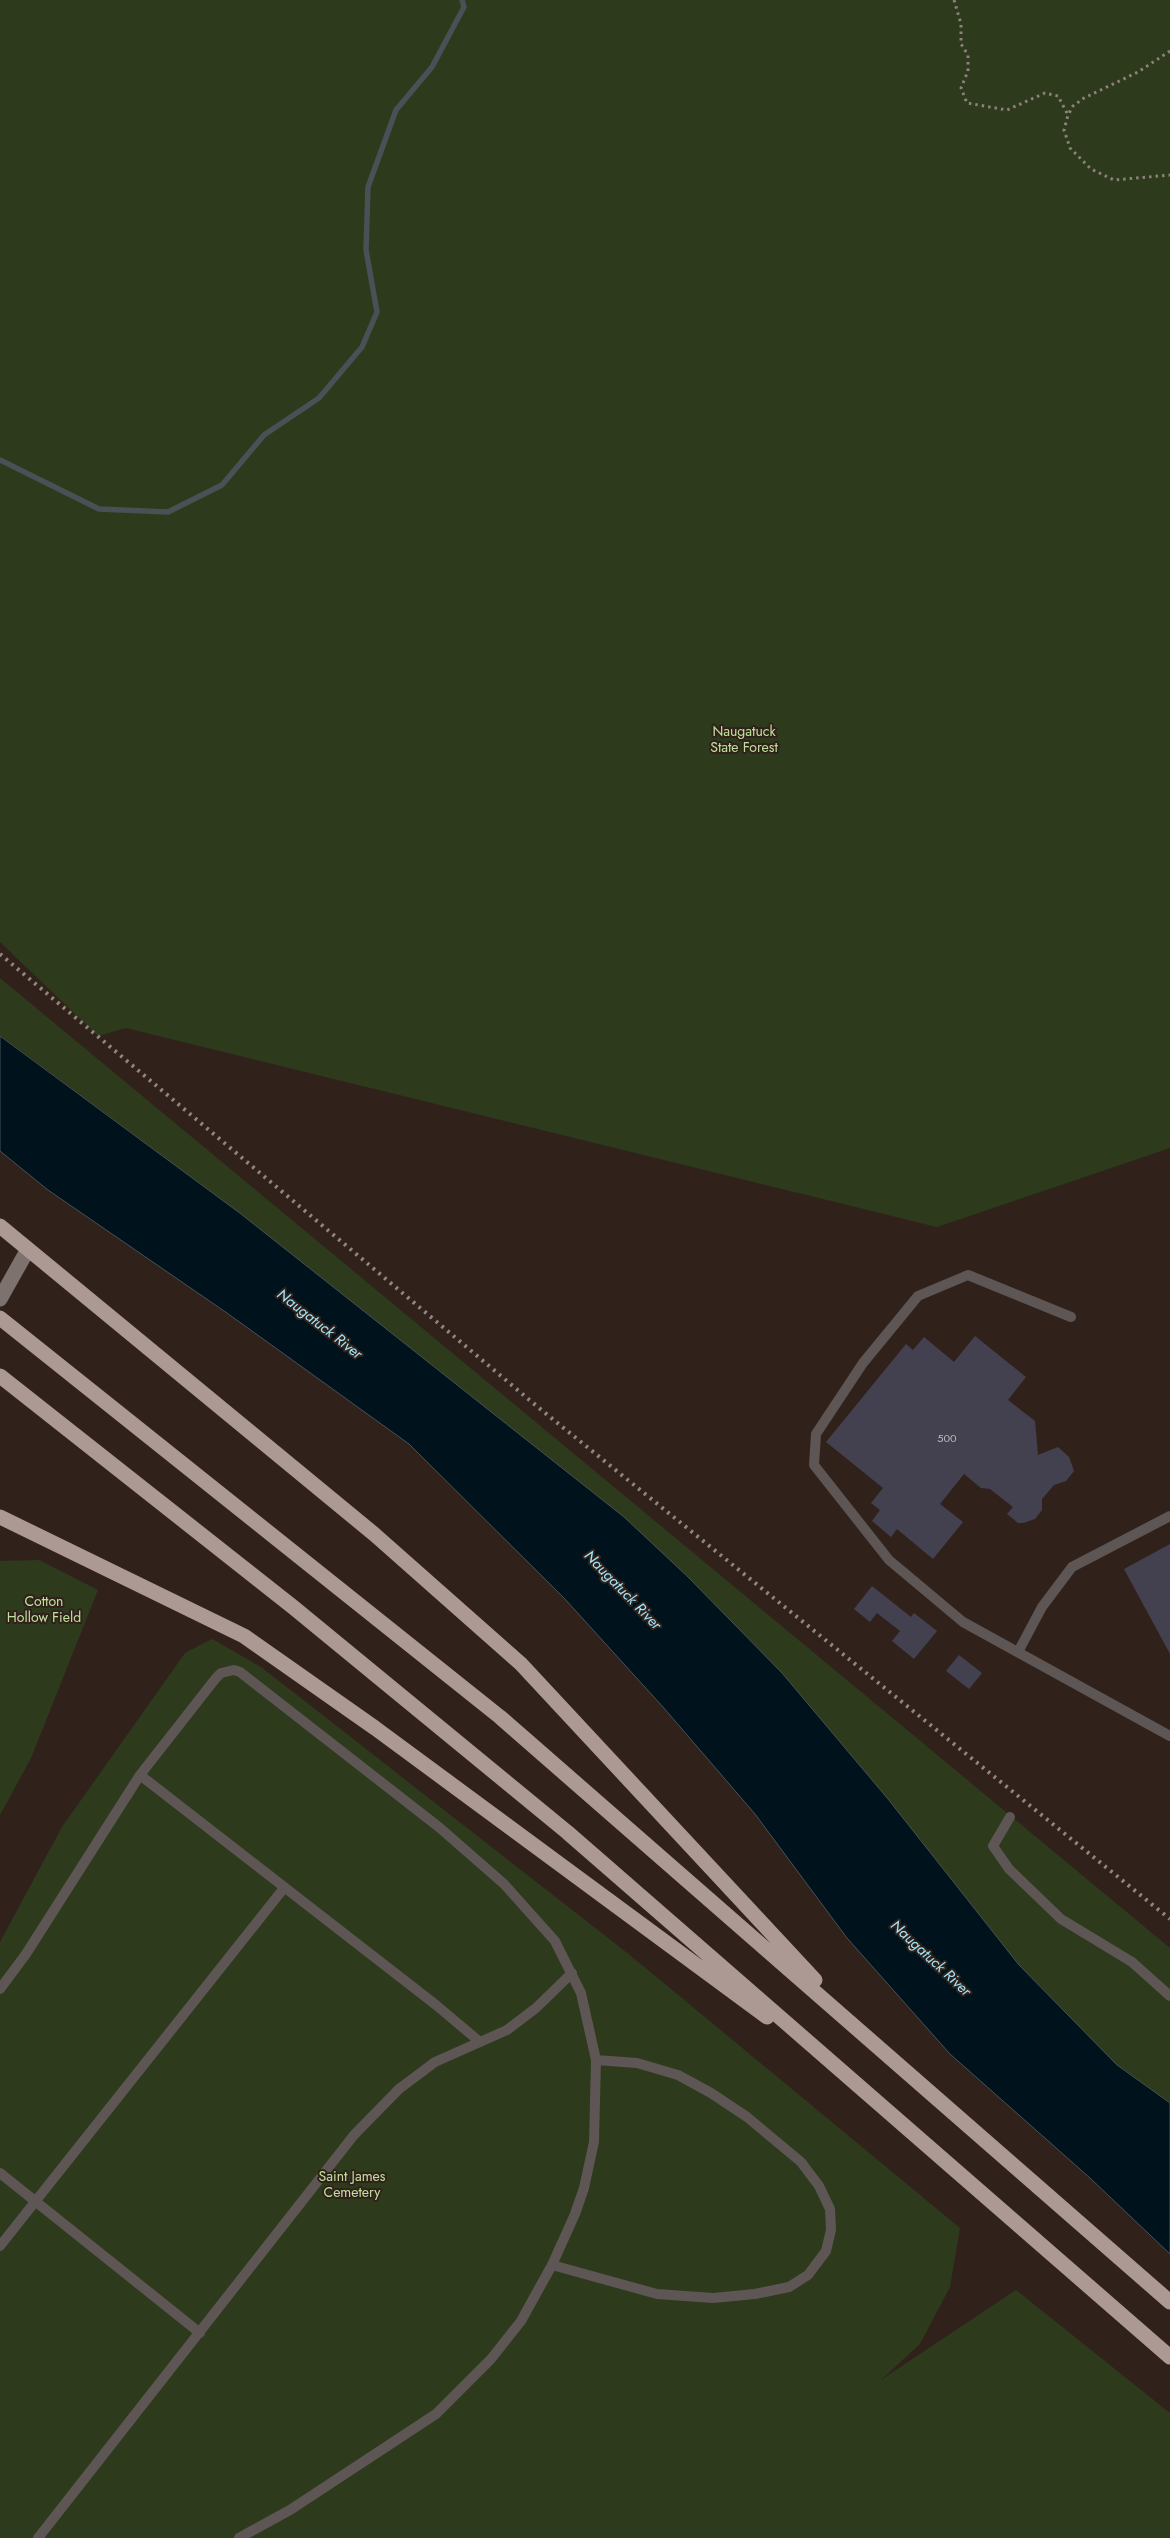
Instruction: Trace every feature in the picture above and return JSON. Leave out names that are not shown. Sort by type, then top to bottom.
[{"type":"highway","points":[[0,1226],[27,1251],[374,1534],[521,1664],[869,2038]]},
{"type":"highway","points":[[0,1318],[500,1717],[1170,2302]]},
{"type":"highway","points":[[0,1376],[300,1614],[552,1819],[1170,2358]]},
{"type":"highway","points":[[0,1517],[244,1636],[375,1728],[858,2084]]},
{"type":"street","points":[[0,1299],[27,1251]]},
{"type":"lane","points":[[1070,1317],[968,1275],[918,1296],[863,1363],[816,1434],[814,1465],[889,1560],[963,1622],[1170,1736]]},
{"type":"lane","points":[[1018,1652],[1042,1607],[1072,1567],[1170,1516]]},
{"type":"lane","points":[[0,1988],[26,1954],[140,1775],[216,1678],[227,1670],[240,1672],[440,1828],[504,1884],[555,1941],[572,1972],[581,1993],[598,2075],[592,2152],[584,2188],[575,2214],[552,2265],[521,2320],[491,2359],[436,2414],[290,2510],[239,2538]]},
{"type":"lane","points":[[140,1775],[436,2005],[480,2042]]},
{"type":"lane","points":[[1010,1817],[993,1846],[1009,1869],[1061,1919],[1132,1962],[1170,1996]]},
{"type":"lane","points":[[0,2246],[284,1888]]},
{"type":"lane","points":[[38,2538],[354,2135],[399,2089],[435,2062],[507,2030],[536,2008],[572,1972]]},
{"type":"lane","points":[[552,2265],[666,2295],[714,2298],[755,2294],[789,2287],[808,2275],[826,2251],[831,2230],[830,2209],[819,2186],[801,2162],[747,2117],[711,2093],[678,2075],[636,2063],[596,2060]]},
{"type":"lane","points":[[0,2173],[200,2333]]},
{"type":"path","points":[[954,0],[961,24],[961,44],[968,55],[968,71],[961,88],[967,104],[1007,110],[1045,92],[1058,96],[1068,115]]},
{"type":"path","points":[[1170,51],[1138,72],[1084,98],[1073,106],[1068,115],[1064,130],[1070,148],[1091,170],[1114,180],[1170,175]]},
{"type":"green space","name":"Naugatuck State Forest","points":[[0,0],[1170,0],[1170,1148],[937,1227],[126,1028],[98,1036],[0,942]]},
{"type":"green space","points":[[0,978],[1170,1948],[1170,2103],[1117,2065],[1019,1965],[888,1799],[782,1673],[624,1517],[241,1214],[0,1035]]},
{"type":"green space","name":"Cotton Hollow Field","points":[[39,1560],[98,1590],[31,1758],[0,1815],[0,1561]]},
{"type":"green space","name":"Saint James Cemetery","points":[[212,1639],[261,1667],[631,1956],[960,2228],[950,2287],[920,2344],[881,2380],[1016,2290],[1170,2413],[1170,2538],[0,2538],[0,1942],[62,1827],[185,1653]]},
{"type":"water","name":"Naugatuck River","points":[[0,1036],[241,1214],[624,1517],[688,1577],[782,1673],[888,1799],[1019,1965],[1117,2065],[1170,2103],[1170,2254],[1090,2178],[950,2054],[847,1938],[755,1814],[663,1707],[564,1598],[409,1444],[227,1313],[48,1190],[0,1151]]},
{"type":"building","points":[[975,1336],[1026,1377],[1008,1400],[1035,1421],[1038,1455],[1058,1447],[1069,1457],[1074,1471],[1066,1481],[1054,1485],[1042,1499],[1042,1510],[1035,1519],[1023,1523],[1018,1523],[1007,1514],[1013,1507],[990,1489],[981,1488],[964,1474],[940,1504],[963,1522],[933,1559],[897,1529],[891,1537],[872,1521],[880,1510],[871,1503],[883,1488],[826,1442],[906,1344],[913,1350],[924,1337],[954,1362]]},
{"type":"building","points":[[1170,1544],[1170,1654],[1124,1569]]},
{"type":"building","points":[[872,1586],[911,1617],[914,1613],[937,1631],[914,1659],[892,1641],[900,1631],[877,1613],[870,1622],[854,1609]]},
{"type":"building","points":[[959,1655],[982,1673],[969,1689],[946,1671]]},
{"type":"waterway","points":[[0,460],[99,509],[168,512],[222,485],[264,435],[319,398],[362,347],[377,312],[366,250],[368,187],[396,110],[432,67],[464,7],[462,0]]},
{"type":"railway","points":[[0,954],[539,1408],[1170,1919]]}]
